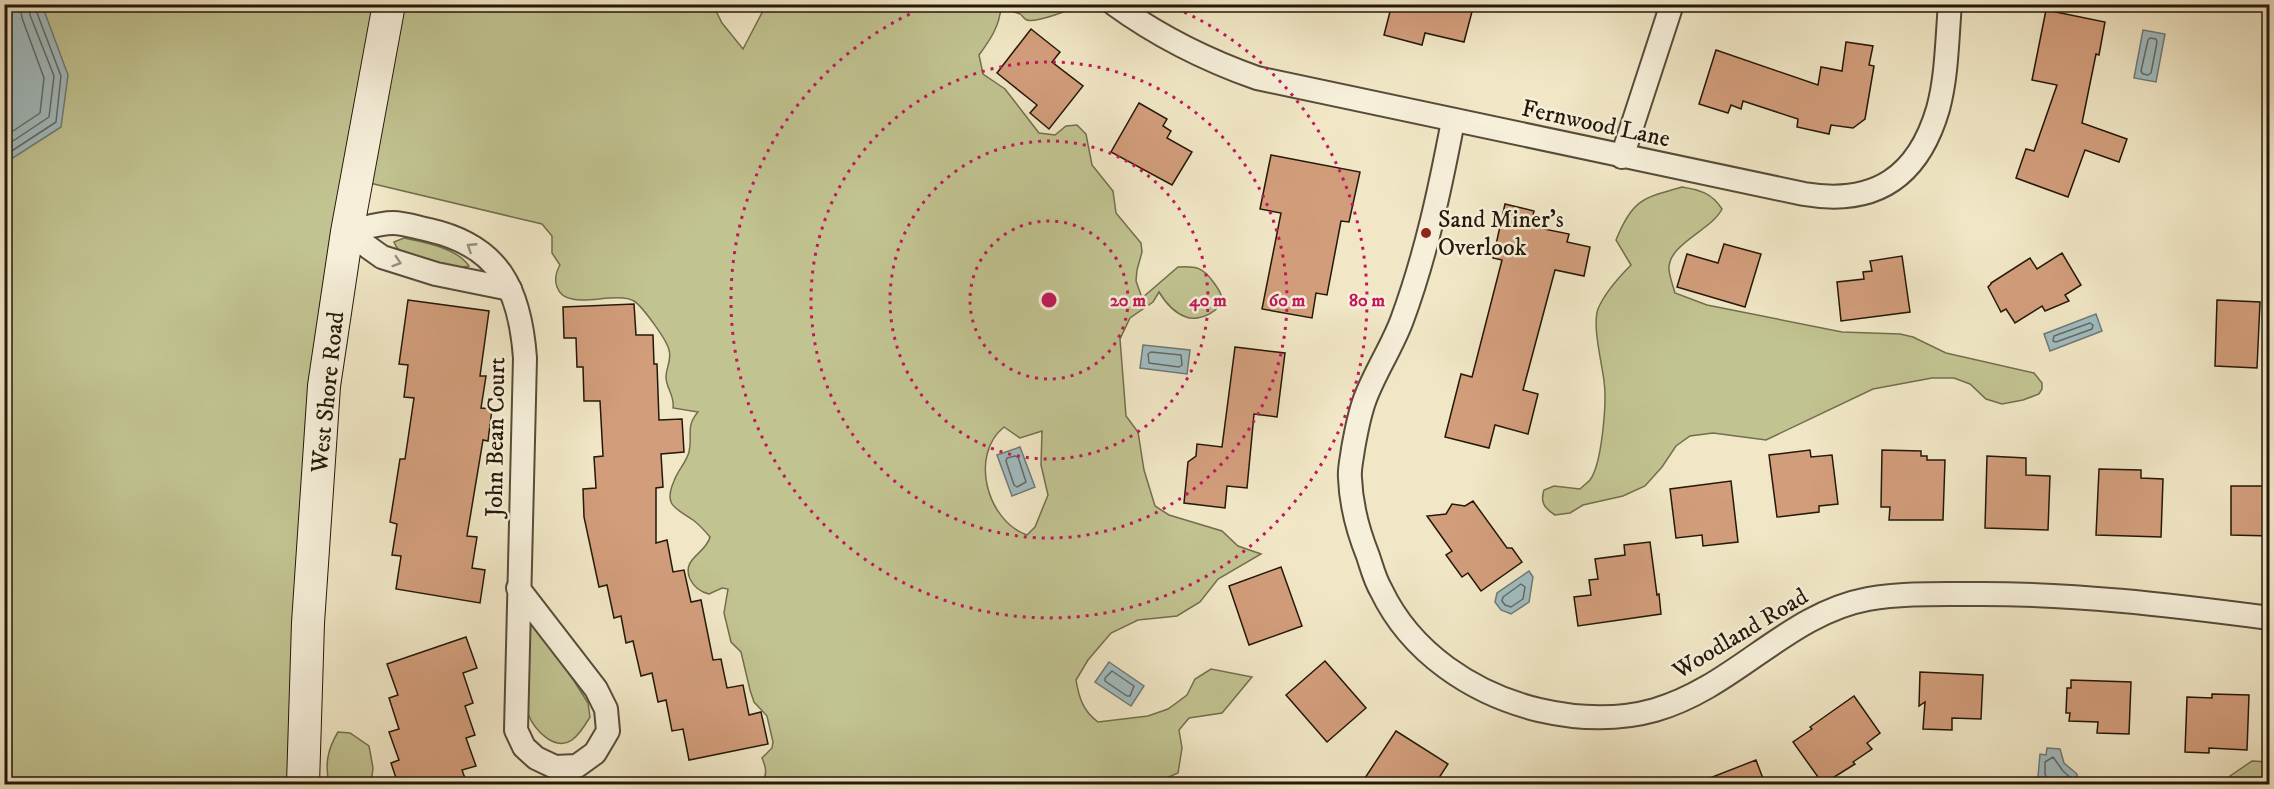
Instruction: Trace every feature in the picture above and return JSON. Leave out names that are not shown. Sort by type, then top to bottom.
[{"type":"main road","name":"West Shore Road","points":[[303,784],[308,623],[324,386],[347,232],[389,4]]},
{"type":"street","name":"Fernwood Lane","points":[[1114,4],[1145,25],[1195,53],[1241,72],[1285,86],[1622,157],[1826,197],[1854,197],[1878,188],[1905,170],[1917,155],[1931,128],[1938,107],[1950,4]]},
{"type":"street","points":[[1622,157],[1672,4]]},
{"type":"street","name":"Woodland Road","points":[[1453,121],[1423,258],[1401,324],[1365,399],[1356,432],[1349,476],[1357,529],[1381,591],[1394,613],[1428,653],[1466,682],[1497,696],[1558,714],[1595,718],[1627,716],[1655,710],[1716,683],[1799,626],[1833,609],[1867,599],[1904,595],[2019,594],[2134,601],[2270,618]]},
{"type":"street","name":"John Bean Court","points":[[347,232],[389,223],[442,233],[471,244],[496,266],[518,307],[523,326],[525,358],[518,588],[516,730],[524,747],[536,758],[555,767],[577,766],[595,753],[608,731],[606,709],[596,689],[518,588]]},
{"type":"street","points":[[347,232],[382,257],[436,274],[510,289]]},
{"type":"green space","points":[[5,5],[713,5],[722,23],[743,49],[766,5],[1078,5],[1038,20],[1026,20],[1018,13],[1001,8],[996,27],[979,55],[983,74],[1005,89],[1039,133],[1055,135],[1066,126],[1077,125],[1086,134],[1092,165],[1113,191],[1116,213],[1141,243],[1142,252],[1136,281],[1142,298],[1178,267],[1194,267],[1203,271],[1219,290],[1221,301],[1219,306],[1204,316],[1191,318],[1178,313],[1159,292],[1153,302],[1130,318],[1120,339],[1126,416],[1138,432],[1144,470],[1155,506],[1169,515],[1222,531],[1238,546],[1261,554],[1218,579],[1200,602],[1177,616],[1138,620],[1111,633],[1088,660],[1076,680],[1082,704],[1098,722],[1148,716],[1168,709],[1187,695],[1195,679],[1211,669],[1252,677],[1222,713],[1189,718],[1179,730],[1182,748],[1178,773],[1157,782],[1135,777],[1128,784],[761,784],[766,771],[762,758],[772,748],[773,742],[767,716],[754,702],[741,652],[731,642],[724,613],[728,589],[722,588],[709,594],[695,587],[688,572],[689,566],[708,543],[710,537],[696,522],[677,509],[671,501],[671,489],[688,456],[690,427],[698,412],[673,408],[666,377],[670,354],[659,331],[634,301],[625,298],[580,300],[562,295],[556,284],[557,270],[560,265],[552,253],[552,236],[542,224],[357,180],[303,784],[5,784]],"holes":[[[1004,427],[1020,438],[1042,431],[1041,465],[1048,495],[1035,527],[1027,535],[1013,527],[1002,516],[987,486],[985,470],[987,454],[993,439]]]},
{"type":"green space","points":[[1682,187],[1705,193],[1722,209],[1709,224],[1682,245],[1670,261],[1669,270],[1675,293],[1707,305],[1842,332],[1900,334],[1913,337],[1946,353],[2034,373],[2042,383],[2042,389],[2039,394],[2023,400],[2002,404],[1986,399],[1970,384],[1954,378],[1932,378],[1873,389],[1766,440],[1713,433],[1690,436],[1676,446],[1645,486],[1623,496],[1583,505],[1570,513],[1555,515],[1544,504],[1542,498],[1544,490],[1554,486],[1580,489],[1590,480],[1598,461],[1603,432],[1605,391],[1596,316],[1608,291],[1631,265],[1616,240],[1627,216],[1640,203],[1657,194]]},
{"type":"green space","points":[[404,238],[448,250],[469,266],[454,268],[413,258],[399,250],[394,242]]},
{"type":"green space","points":[[530,611],[588,703],[590,717],[577,735],[565,743],[558,743],[546,737],[535,726],[528,714]]},
{"type":"green space","points":[[338,732],[350,733],[369,746],[373,768],[371,784],[329,784],[328,758],[331,745]]},
{"type":"green space","points":[[2252,761],[2269,762],[2269,784],[2222,784],[2230,776]]},
{"type":"water","points":[[5,4],[42,5],[68,75],[61,127],[8,161],[5,172]]},
{"type":"water","points":[[2143,30],[2165,34],[2156,82],[2134,78]]},
{"type":"water","points":[[2096,314],[2102,331],[2050,351],[2044,334]]},
{"type":"water","points":[[1143,345],[1190,350],[1187,374],[1140,368]]},
{"type":"water","points":[[1020,447],[1035,487],[1012,496],[997,455]]},
{"type":"water","points":[[1529,571],[1533,577],[1529,602],[1511,614],[1501,610],[1495,602],[1497,593]]},
{"type":"water","points":[[1109,662],[1144,686],[1131,706],[1095,682]]},
{"type":"water","points":[[2047,748],[2060,749],[2064,763],[2077,774],[2077,784],[2045,784],[2038,777],[2040,754],[2046,755]]},
{"type":"building","points":[[1392,4],[1474,4],[1464,42],[1425,33],[1422,45],[1384,35]]},
{"type":"building","points":[[2046,10],[2105,22],[2082,123],[2127,139],[2119,162],[2085,150],[2068,197],[2016,178],[2026,149],[2034,151],[2057,85],[2032,80]]},
{"type":"building","points":[[1031,29],[1060,52],[1052,62],[1083,86],[1049,129],[1030,113],[1037,105],[997,73]]},
{"type":"building","points":[[1846,42],[1873,46],[1869,65],[1874,66],[1865,119],[1853,128],[1831,125],[1829,134],[1797,127],[1798,119],[1743,101],[1741,109],[1731,105],[1728,113],[1699,104],[1716,50],[1818,85],[1821,67],[1842,71]]},
{"type":"building","points":[[1139,103],[1167,119],[1163,126],[1171,131],[1167,138],[1192,152],[1172,185],[1111,152]]},
{"type":"building","points":[[1271,155],[1360,172],[1349,222],[1341,221],[1327,295],[1316,293],[1312,318],[1262,309],[1281,213],[1260,209]]},
{"type":"building","points":[[1505,204],[1534,211],[1532,220],[1541,222],[1539,228],[1569,234],[1567,242],[1590,247],[1584,276],[1555,270],[1523,390],[1538,394],[1528,434],[1495,425],[1489,448],[1445,437],[1461,374],[1472,377],[1502,260],[1493,258]]},
{"type":"building","points":[[1724,244],[1761,254],[1745,307],[1677,287],[1687,254],[1718,263]]},
{"type":"building","points":[[2062,253],[2081,285],[2065,295],[2069,301],[2045,311],[2042,306],[2015,323],[2006,309],[2001,312],[1988,287],[1991,283],[2030,258],[2037,269]]},
{"type":"building","points":[[1902,256],[1910,312],[1841,321],[1837,282],[1864,279],[1863,272],[1872,271],[1870,261]]},
{"type":"building","points":[[408,300],[489,311],[480,376],[486,376],[481,408],[492,409],[488,441],[483,440],[467,536],[477,537],[472,568],[485,570],[480,603],[396,589],[401,556],[392,555],[397,524],[390,522],[400,459],[405,459],[414,398],[404,397],[408,365],[399,364]]},
{"type":"building","points":[[2217,300],[2260,302],[2257,368],[2215,366]]},
{"type":"building","points":[[634,304],[636,335],[653,335],[654,364],[657,364],[659,420],[682,419],[684,452],[661,454],[663,487],[656,488],[656,543],[667,540],[673,572],[684,570],[691,602],[701,600],[713,660],[721,659],[727,688],[743,685],[749,715],[761,712],[768,744],[689,760],[683,729],[672,731],[666,700],[658,702],[652,673],[641,676],[633,641],[626,643],[621,616],[614,618],[607,585],[599,587],[584,517],[583,489],[596,488],[594,457],[603,456],[600,401],[584,401],[583,367],[577,367],[576,338],[564,338],[563,307]]},
{"type":"building","points":[[1235,347],[1285,353],[1277,417],[1254,414],[1247,488],[1227,486],[1225,508],[1184,503],[1188,462],[1196,456],[1197,444],[1222,447]]},
{"type":"building","points":[[1810,450],[1811,457],[1832,455],[1838,504],[1819,506],[1819,512],[1777,517],[1769,455]]},
{"type":"building","points":[[1882,450],[1921,451],[1921,456],[1927,456],[1927,460],[1945,460],[1943,520],[1889,520],[1890,507],[1881,507]]},
{"type":"building","points":[[1987,456],[2026,458],[2026,475],[2050,476],[2048,530],[1985,528]]},
{"type":"building","points":[[2099,469],[2141,470],[2141,478],[2163,479],[2161,537],[2096,535]]},
{"type":"building","points":[[1731,481],[1738,542],[1703,546],[1702,535],[1676,538],[1670,489]]},
{"type":"building","points":[[2231,486],[2270,486],[2270,536],[2231,535]]},
{"type":"building","points":[[1473,501],[1507,548],[1512,548],[1522,562],[1481,591],[1468,573],[1462,577],[1446,555],[1452,551],[1427,516],[1446,514],[1452,504],[1465,506]]},
{"type":"building","points":[[1650,542],[1661,614],[1578,626],[1574,597],[1591,595],[1589,580],[1598,579],[1595,559],[1625,555],[1624,545]]},
{"type":"building","points":[[1281,567],[1302,626],[1249,645],[1229,586]]},
{"type":"building","points":[[466,637],[477,668],[463,673],[473,703],[465,706],[475,735],[466,738],[476,766],[462,770],[467,784],[398,784],[391,763],[399,760],[389,732],[399,729],[389,698],[398,695],[387,664]]},
{"type":"building","points":[[1325,661],[1366,708],[1327,742],[1286,695]]},
{"type":"building","points":[[1920,672],[1983,675],[1981,719],[1952,718],[1952,730],[1923,729],[1925,702],[1919,706]]},
{"type":"building","points":[[2071,680],[2131,682],[2129,734],[2097,733],[2098,722],[2069,721],[2070,713],[2066,713],[2067,688],[2071,688]]},
{"type":"building","points":[[2212,694],[2249,695],[2247,750],[2209,748],[2209,753],[2185,752],[2187,697],[2212,698]]},
{"type":"building","points":[[1854,696],[1880,733],[1867,743],[1872,749],[1853,762],[1855,764],[1823,784],[1793,742]]},
{"type":"building","points":[[1396,731],[1448,764],[1435,784],[1361,784]]},
{"type":"building","points":[[1756,760],[1765,784],[1697,784],[1697,783]]},
{"type":"place","name":"Sand Miner's Overlook","points":[[1426,233]]}]
